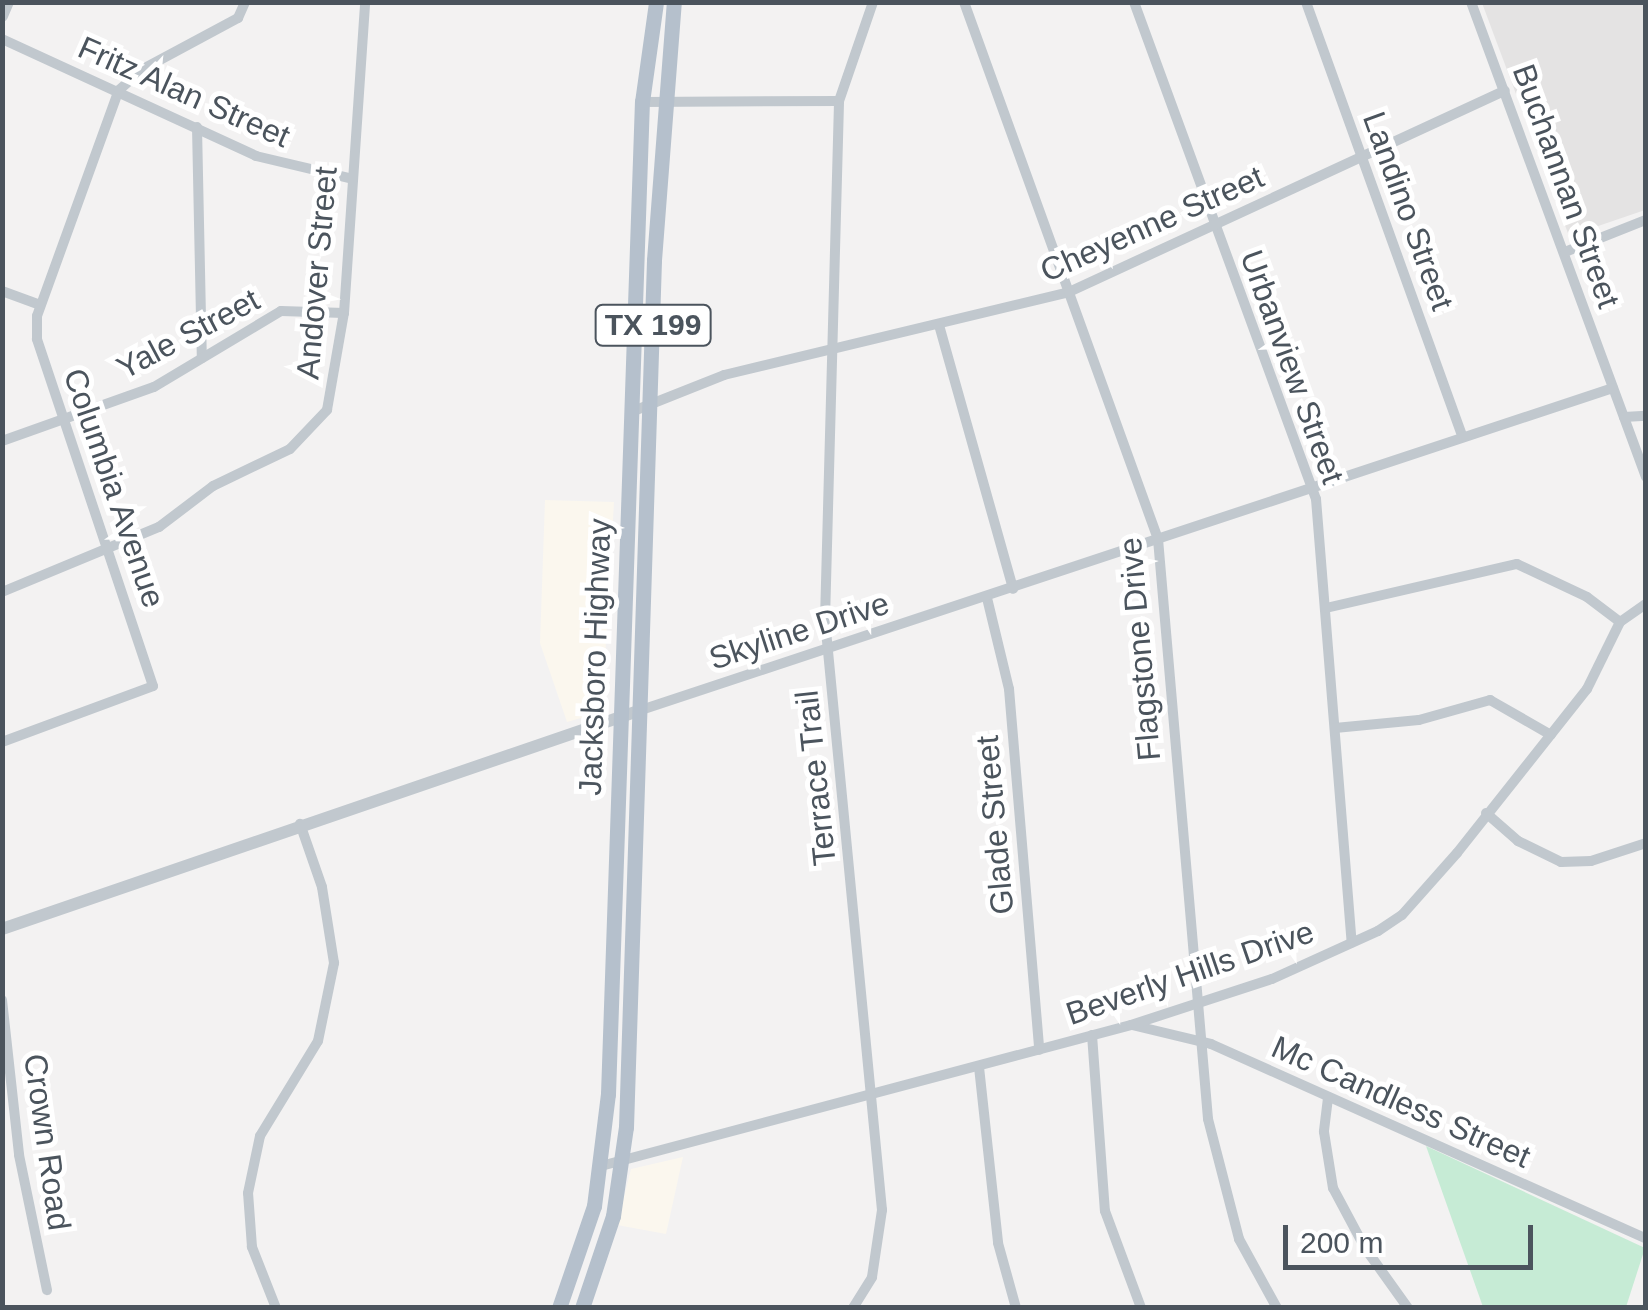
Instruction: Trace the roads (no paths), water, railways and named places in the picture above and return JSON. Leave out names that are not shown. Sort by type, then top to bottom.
[{"type":"main road","name":"Jacksboro Highway","points":[[559,1308],[584,1243],[601,1166],[642,102],[656,2]]},
{"type":"main road","name":"Jacksboro Highway","points":[[582,1308],[613,1216],[623,1161],[654,277],[674,2]]},
{"type":"main road","points":[[636,276],[654,277]]},
{"type":"main road","points":[[612,946],[632,949]]},
{"type":"street","points":[[2,16],[8,2]]},
{"type":"street","points":[[2,291],[41,302],[119,90],[143,69],[238,18],[246,2]]},
{"type":"street","name":"Andover Street","points":[[2,592],[110,551],[306,436],[333,395],[344,313],[349,178],[366,2]]},
{"type":"street","name":"Terrace Trail","points":[[853,1308],[872,1277],[882,1210],[828,652],[839,101],[874,2]]},
{"type":"street","name":"Flagstone Drive","points":[[964,2],[1158,539],[1194,1001],[1216,1167],[1240,1239],[1277,1308]]},
{"type":"street","name":"Urbanview Street","points":[[1134,2],[1312,487],[1326,608],[1352,943]]},
{"type":"street","name":"Landino Street","points":[[1306,2],[1463,438]]},
{"type":"street","name":"Buchannan Street","points":[[1471,2],[1646,477]]},
{"type":"street","name":"Fritz Alan Street","points":[[2,39],[282,165],[349,178]]},
{"type":"street","name":"Cheyenne Street","points":[[631,412],[724,375],[1069,292],[1505,91]]},
{"type":"street","points":[[642,102],[839,101]]},
{"type":"street","points":[[197,127],[202,358]]},
{"type":"street","points":[[1565,252],[1646,220]]},
{"type":"street","name":"Columbia Avenue","points":[[2,742],[153,686],[37,339],[41,302]]},
{"type":"street","name":"Yale Street","points":[[2,441],[154,386],[281,311],[344,313]]},
{"type":"street","points":[[939,325],[1013,589]]},
{"type":"street","name":"Skyline Drive","points":[[2,929],[300,824],[828,652],[1613,388]]},
{"type":"street","points":[[1624,417],[1646,416]]},
{"type":"street","points":[[1326,608],[1517,564],[1587,597],[1620,622],[1646,604]]},
{"type":"street","name":"Glade Street","points":[[987,598],[1009,689],[1040,1050]]},
{"type":"street","name":"Beverly Hills Drive","points":[[601,1166],[1130,1025],[1194,1001],[1272,979],[1352,943],[1402,916],[1603,665],[1620,622]]},
{"type":"street","points":[[1335,728],[1419,720],[1490,700],[1551,734]]},
{"type":"street","points":[[1486,814],[1518,840],[1561,862],[1591,862],[1646,844]]},
{"type":"street","points":[[276,1308],[252,1247],[248,1193],[260,1136],[318,1041],[334,963],[322,886],[300,824]]},
{"type":"street","name":"Crown Road","points":[[2,1000],[19,1154],[47,1290]]},
{"type":"street","name":"Mc Candless Street","points":[[1130,1025],[1198,1040],[1646,1239]]},
{"type":"street","points":[[1092,1036],[1105,1211],[1141,1308]]},
{"type":"street","points":[[979,1068],[998,1243],[1016,1308]]},
{"type":"street","points":[[1328,1098],[1324,1132],[1334,1188],[1365,1248],[1408,1308]]}]
